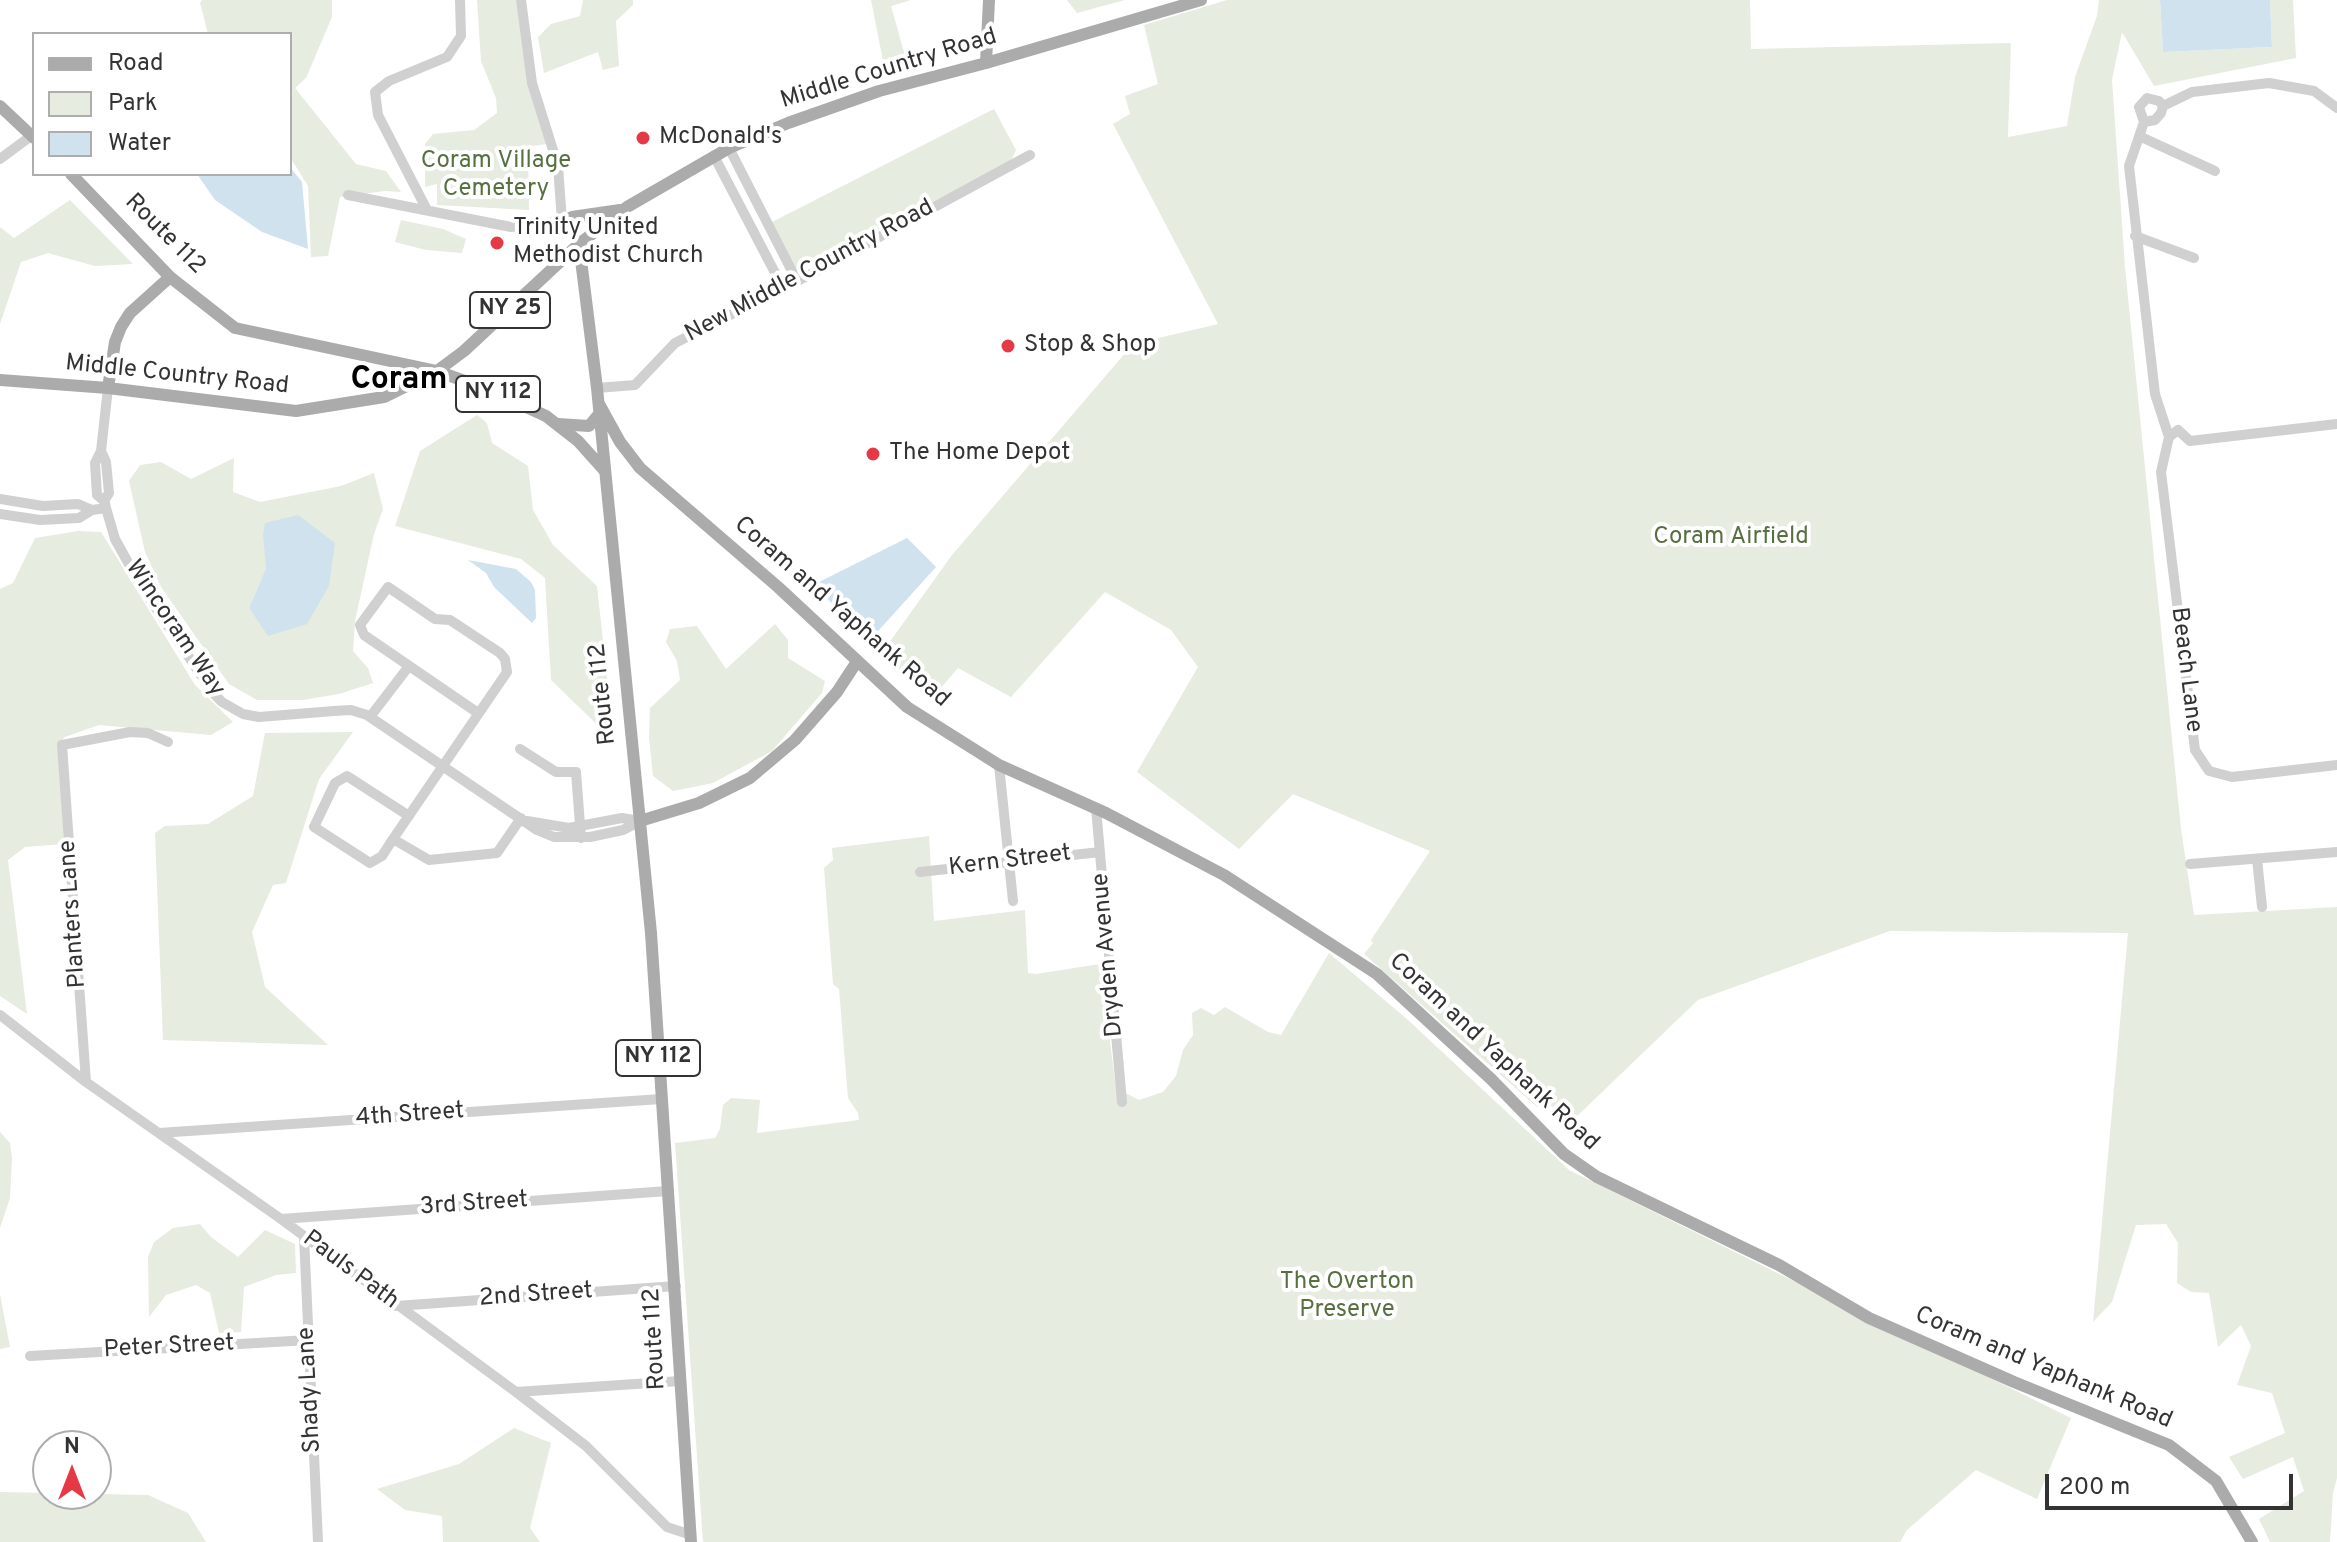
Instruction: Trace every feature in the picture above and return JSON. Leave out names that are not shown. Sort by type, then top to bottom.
[{"type":"main road","points":[[986,63],[989,0]]},
{"type":"main road","name":"Middle Country Road","points":[[0,380],[108,388],[296,411],[384,397],[437,371],[475,342],[579,244],[623,210],[729,148],[837,104],[1201,0]]},
{"type":"main road","points":[[0,106],[32,136]]},
{"type":"main road","name":"Route 112","points":[[73,176],[170,277],[235,328],[437,371],[489,390],[546,416],[578,441],[604,470],[651,933],[691,1538]]},
{"type":"main road","points":[[562,221],[623,210]]},
{"type":"main road","points":[[579,244],[604,470]]},
{"type":"main road","points":[[108,388],[115,342],[121,327],[130,313],[170,277]]},
{"type":"main road","points":[[555,423],[589,426],[599,409]]},
{"type":"main road","name":"Coram and Yaphank Road","points":[[599,409],[631,457],[670,496],[759,570],[907,707],[999,765],[1096,808],[1224,875],[1377,974],[1491,1079],[1564,1154],[1597,1177],[1779,1265],[1868,1317],[1923,1343],[2169,1445],[2216,1481],[2252,1542]]},
{"type":"main road","points":[[640,821],[699,803],[750,778],[795,740],[837,692],[856,663]]},
{"type":"street","points":[[427,210],[378,115],[375,92],[389,81],[447,57],[461,36],[460,0]]},
{"type":"street","points":[[521,0],[532,83],[558,166],[562,221]]},
{"type":"street","name":"Beach Lane","points":[[2144,122],[2155,120],[2163,106],[2192,92],[2269,83],[2314,91],[2337,108]]},
{"type":"street","name":"Beach Lane","points":[[2163,106],[2153,99],[2142,101],[2139,107],[2144,122],[2129,166],[2155,394],[2169,437],[2161,472],[2195,750],[2209,771],[2232,777],[2337,765]]},
{"type":"street","points":[[2139,136],[2215,171]]},
{"type":"street","points":[[0,159],[32,138]]},
{"type":"street","points":[[729,148],[797,281]]},
{"type":"street","name":"New Middle Country Road","points":[[597,388],[635,385],[675,343],[1030,155]]},
{"type":"street","points":[[714,156],[783,288]]},
{"type":"street","points":[[348,195],[511,227],[562,221],[571,228],[579,244]]},
{"type":"street","points":[[2135,236],[2194,258]]},
{"type":"street","name":"Wincoram Way","points":[[108,388],[101,451],[95,463],[96,492],[105,505],[115,539],[141,586],[222,702],[243,714],[259,717],[342,710],[370,717],[537,830],[554,837],[581,838],[623,830],[640,821]]},
{"type":"street","points":[[2169,437],[2178,430],[2190,441],[2337,424]]},
{"type":"street","points":[[0,499],[43,506],[78,504],[92,510]]},
{"type":"street","points":[[0,514],[79,518],[105,505]]},
{"type":"street","points":[[409,816],[347,776],[335,783],[314,827],[370,863],[382,856],[507,672],[505,659],[450,620],[435,619],[388,587],[360,625],[364,635],[478,713]]},
{"type":"street","points":[[370,717],[409,666]]},
{"type":"street","name":"Planters Lane","points":[[86,1082],[62,745],[130,732],[148,733],[168,742]]},
{"type":"street","points":[[520,749],[556,772],[576,772],[581,838]]},
{"type":"street","points":[[999,765],[1013,901]]},
{"type":"street","name":"Dryden Avenue","points":[[1096,808],[1122,1102]]},
{"type":"street","name":"Wincoram Way","points":[[523,819],[569,828],[622,818],[640,821]]},
{"type":"street","points":[[393,839],[429,860],[497,853],[523,819]]},
{"type":"street","name":"Kern Street","points":[[920,872],[1100,852]]},
{"type":"street","points":[[2190,864],[2337,852]]},
{"type":"street","points":[[2257,859],[2262,907]]},
{"type":"street","name":"Pauls Path","points":[[0,1015],[86,1082],[281,1219],[516,1392],[586,1446],[667,1527],[691,1538]]},
{"type":"street","name":"4th Street","points":[[159,1133],[661,1099]]},
{"type":"street","name":"3rd Street","points":[[281,1219],[668,1191]]},
{"type":"street","name":"Shady Lane","points":[[304,1237],[318,1542]]},
{"type":"street","name":"2nd Street","points":[[396,1306],[676,1286]]},
{"type":"street","name":"Peter Street","points":[[30,1356],[309,1340]]},
{"type":"street","points":[[516,1392],[680,1381]]},
{"type":"green space","points":[[202,0],[332,0],[332,17],[306,78],[295,88],[356,164],[386,171],[401,192],[340,197],[328,256],[311,257],[308,186],[292,160],[292,32],[207,32],[200,3]]},
{"type":"green space","name":"Coram Village Cemetery","points":[[477,0],[516,0],[528,86],[547,144],[525,147],[528,154],[529,210],[437,205],[437,184],[425,187],[425,144],[433,134],[474,130],[497,113],[496,98],[481,61]]},
{"type":"green space","points":[[583,0],[633,0],[633,5],[616,21],[619,66],[603,70],[598,52],[544,73],[538,37],[551,24],[580,16]]},
{"type":"green space","points":[[871,0],[911,0],[891,6],[909,70],[886,76]]},
{"type":"green space","points":[[1067,0],[1125,0],[1077,13]]},
{"type":"green space","name":"Coram Airfield","points":[[1227,0],[1750,0],[1751,49],[2011,43],[2008,137],[2067,126],[2075,77],[2097,16],[2099,0],[2160,0],[2163,52],[2272,47],[2270,0],[2293,0],[2296,58],[2154,86],[2122,32],[2112,80],[2125,267],[2181,829],[2194,915],[2337,907],[2337,1478],[2330,1542],[2270,1542],[2259,1519],[2304,1491],[2293,1457],[2243,1479],[2229,1457],[2285,1433],[2272,1393],[2237,1385],[2251,1346],[2241,1325],[2218,1347],[2209,1293],[2191,1292],[2177,1283],[2178,1243],[2166,1224],[2136,1225],[2112,1302],[2093,1322],[2128,933],[1890,931],[1698,1000],[1572,1121],[1545,1102],[1537,1107],[1364,954],[1430,851],[1293,794],[1239,849],[1137,772],[1198,667],[1171,630],[1105,592],[1011,697],[958,668],[932,698],[881,654],[952,555],[1133,344],[1218,324],[1113,124],[1130,114],[1125,96],[1158,84],[1144,25]]},
{"type":"green space","points":[[994,109],[1016,150],[1011,161],[796,271],[770,223]]},
{"type":"green space","points":[[70,200],[133,264],[95,266],[48,253],[21,262],[0,324],[0,227],[14,238]]},
{"type":"green space","points":[[401,220],[443,229],[466,239],[462,253],[426,250],[395,242]]},
{"type":"green space","points":[[477,415],[487,423],[492,443],[528,466],[533,510],[553,545],[597,586],[614,741],[551,680],[545,578],[521,559],[395,526],[420,451]]},
{"type":"green space","points":[[234,458],[233,492],[260,502],[341,486],[374,473],[383,509],[374,534],[355,621],[353,651],[368,668],[373,683],[339,694],[303,700],[257,700],[229,684],[161,587],[145,552],[129,481],[140,465],[161,462],[191,479]],"holes":[[[266,568],[269,636],[249,608]]]},
{"type":"green space","points":[[78,531],[101,532],[195,685],[233,722],[211,735],[99,725],[65,737],[58,745],[64,844],[25,847],[8,860],[27,1014],[0,996],[0,589],[13,583],[35,538]]},
{"type":"green space","points":[[775,624],[788,640],[788,658],[825,681],[822,693],[772,751],[713,783],[673,791],[653,776],[649,737],[650,708],[680,680],[677,661],[666,642],[670,629],[697,626],[726,669]]},
{"type":"green space","points":[[353,732],[319,779],[286,883],[273,885],[252,932],[265,987],[328,1045],[163,1040],[155,833],[165,826],[208,824],[253,796],[265,733]]},
{"type":"green space","name":"The Overton Preserve","points":[[929,836],[934,921],[1025,910],[1028,973],[1100,964],[1116,1088],[1139,1100],[1163,1092],[1176,1076],[1183,1050],[1193,1035],[1192,1013],[1201,1008],[1214,1015],[1225,1007],[1268,1032],[1281,1035],[1329,953],[1408,1020],[1569,1170],[2071,1418],[2037,1499],[1976,1470],[1907,1530],[1900,1542],[703,1542],[675,1143],[715,1138],[720,1129],[723,1105],[731,1098],[760,1100],[757,1133],[859,1120],[848,1098],[839,989],[833,984],[824,868],[833,860],[832,848]]},
{"type":"green space","points":[[0,1132],[10,1143],[12,1158],[10,1198],[0,1228]]},
{"type":"green space","points":[[200,1224],[211,1237],[238,1257],[265,1230],[295,1244],[296,1273],[276,1275],[244,1287],[241,1332],[219,1333],[210,1293],[196,1285],[166,1295],[149,1317],[148,1257],[154,1242],[173,1228]]},
{"type":"green space","points":[[0,1294],[10,1347],[0,1349]]},
{"type":"green space","points":[[514,1428],[551,1443],[530,1528],[540,1542],[443,1542],[442,1516],[405,1510],[377,1489],[459,1464]]},
{"type":"green space","points":[[0,1492],[32,1493],[32,1510],[112,1510],[112,1494],[148,1495],[188,1513],[206,1542],[0,1542]]},
{"type":"water","points":[[2160,0],[2270,0],[2272,47],[2163,52]]},
{"type":"water","points":[[292,170],[302,182],[308,249],[262,232],[215,200],[198,176],[292,176]]},
{"type":"water","points":[[298,515],[335,543],[329,586],[307,624],[268,636],[249,608],[266,568],[265,523]]},
{"type":"water","points":[[907,538],[936,567],[870,640],[813,585]]},
{"type":"water","points":[[468,560],[516,569],[531,582],[535,590],[536,618],[532,623],[494,587],[486,573]]},
{"type":"place","name":"McDonald's","points":[[643,138]]},
{"type":"place","name":"Trinity United Methodist Church","points":[[497,243]]},
{"type":"place","name":"Stop & Shop","points":[[1008,346]]},
{"type":"place","name":"The Home Depot","points":[[873,454]]},
{"type":"district","name":"Coram","points":[[399,382]]}]
